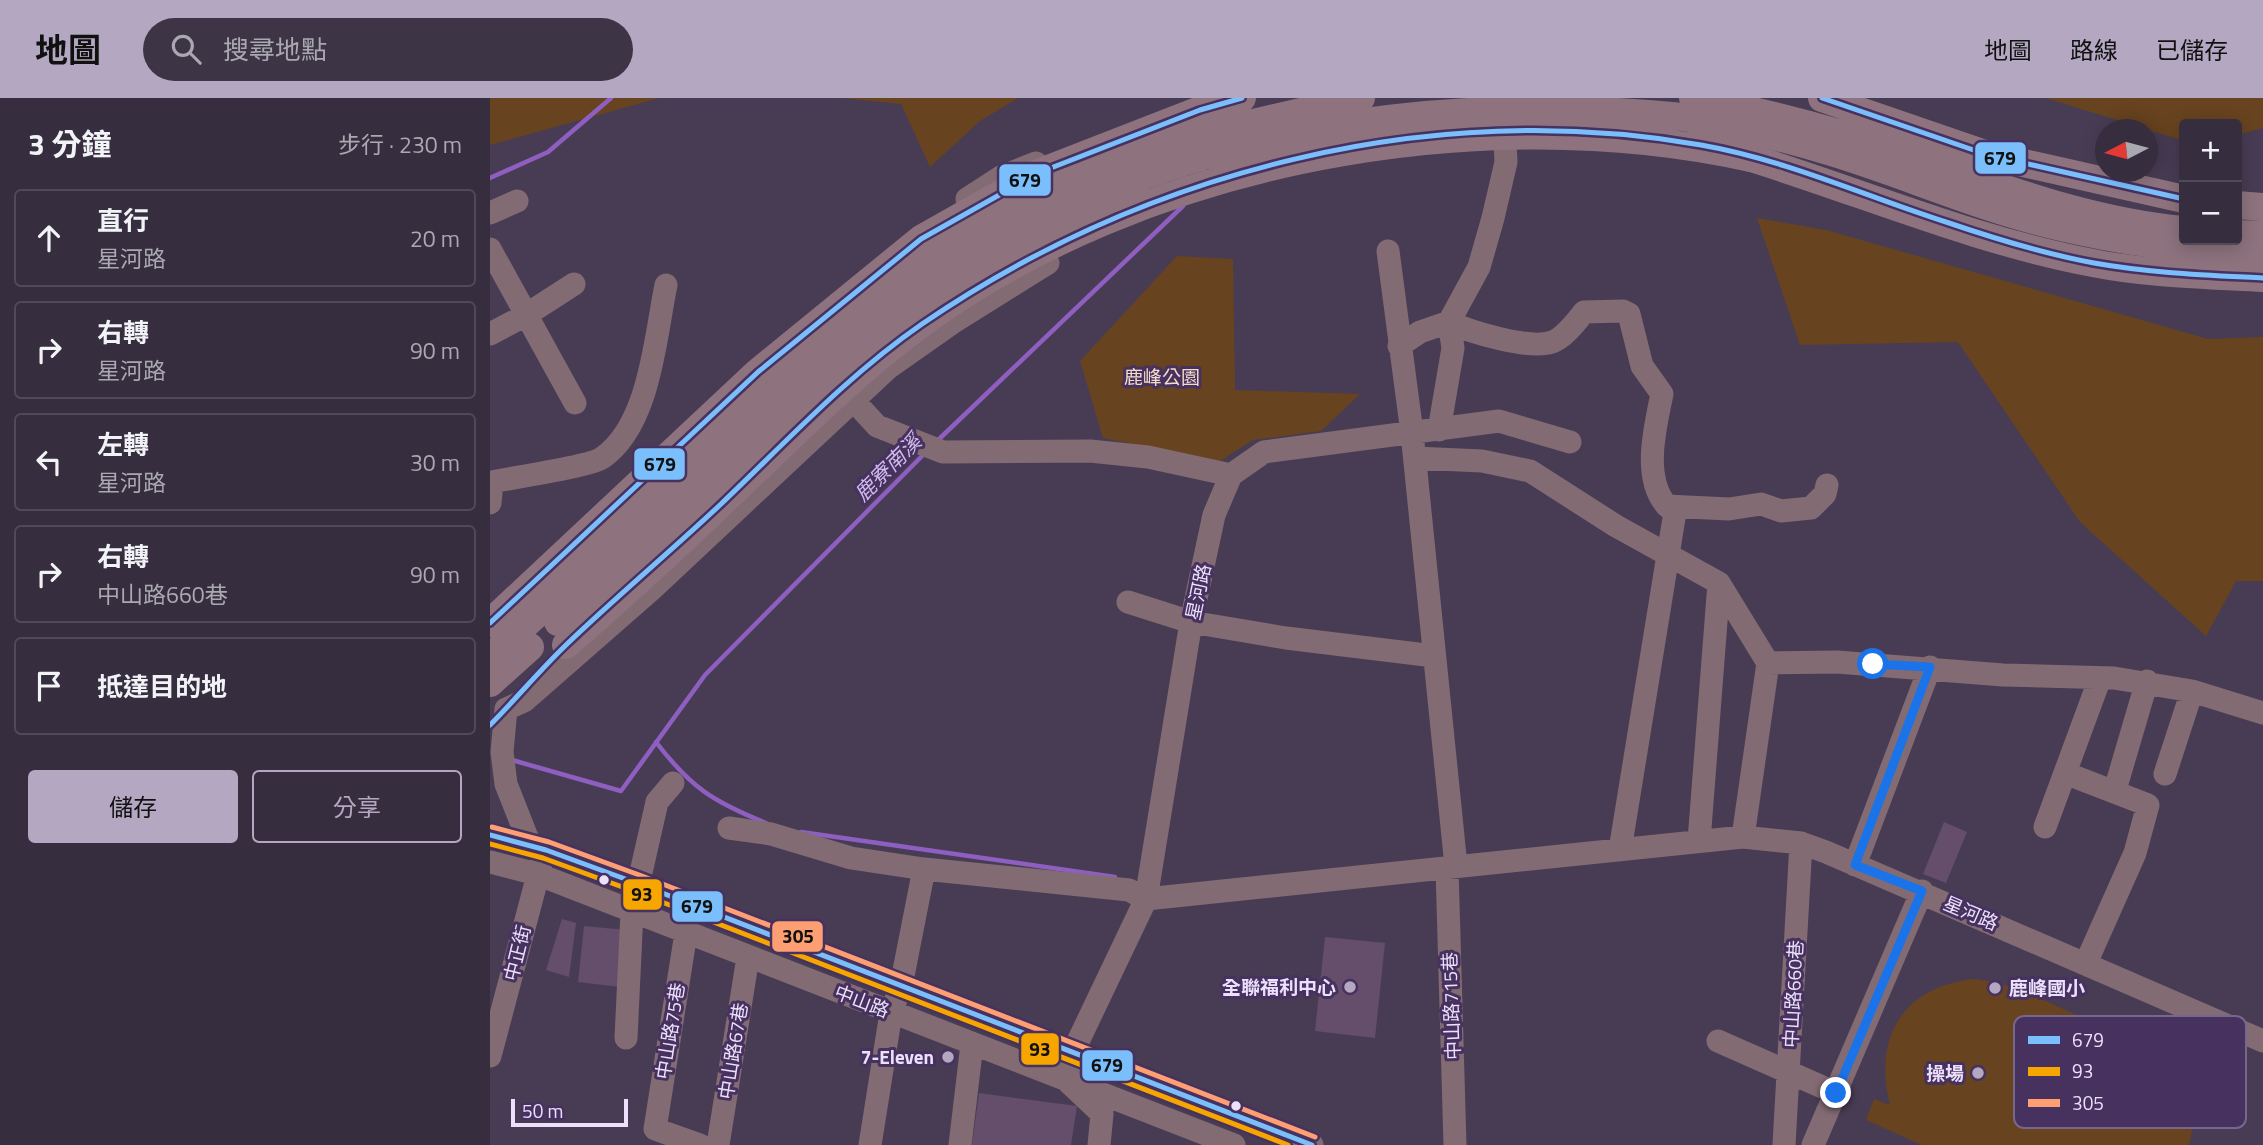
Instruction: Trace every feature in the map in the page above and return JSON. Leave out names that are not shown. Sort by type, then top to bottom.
[{"type":"main road","points":[[490,623],[758,372],[921,239],[1038,173],[1200,110],[1242,98]]},
{"type":"main road","points":[[490,657],[870,307],[954,250],[1028,205],[1129,160],[1232,128],[1361,98]]},
{"type":"main road","points":[[1693,98],[1762,112],[1836,132],[2062,208],[2179,229]]},
{"type":"main road","points":[[1822,98],[1988,155],[2179,198]]},
{"type":"main road","points":[[490,683],[882,324],[961,268],[1034,224],[1107,190],[1225,149],[1296,131],[1381,115],[1456,107],[1596,104],[1682,117],[1808,146],[2054,226],[2176,250],[2263,255]]},
{"type":"main road","points":[[565,645],[676,547],[863,370],[910,333],[980,285],[1037,252],[1187,187],[1262,165],[1361,143],[1483,129],[1611,131],[1705,145],[1983,234],[2093,263],[2193,275],[2263,278]]},
{"type":"main road","points":[[2242,205],[2263,207]]},
{"type":"main road","points":[[2242,234],[2263,235]]},
{"type":"street","points":[[490,605],[790,334],[900,244],[1001,177],[1205,98]]},
{"type":"street","points":[[1439,430],[1453,348],[1450,322],[1479,267],[1506,162],[1504,98]]},
{"type":"street","points":[[506,709],[524,701],[652,589],[888,368],[1030,272],[1114,230],[1217,187],[1316,163],[1417,150],[1505,144]]},
{"type":"street","points":[[490,213],[517,201]]},
{"type":"street","points":[[490,249],[575,403]]},
{"type":"street","points":[[1388,251],[1415,458],[1452,867]]},
{"type":"street","points":[[490,334],[574,284]]},
{"type":"street","points":[[490,503],[492,482],[601,460],[622,439],[639,411],[666,285]]},
{"type":"street","points":[[1399,346],[1420,332],[1450,322],[1464,329],[1530,344],[1552,342],[1573,326],[1584,312],[1623,311],[1629,314],[1642,366],[1662,394],[1652,441],[1657,496],[1675,512],[1620,850]]},
{"type":"street","points":[[854,401],[877,426],[943,452],[1090,451],[1148,457],[1231,475],[1264,452],[1499,421],[1570,442]]},
{"type":"street","points":[[1415,458],[1482,461],[1530,471],[1666,555],[1719,583],[1768,663],[1743,837]]},
{"type":"street","name":"星河路","points":[[1066,1080],[1073,1052],[1146,899],[1191,622],[1214,514],[1231,475]]},
{"type":"street","points":[[1667,506],[1729,509],[1761,504],[1781,511],[1811,508],[1825,494],[1827,485]]},
{"type":"street","points":[[1699,841],[1719,583]]},
{"type":"street","points":[[1128,602],[1191,622],[1286,638],[1434,656]]},
{"type":"street","points":[[490,725],[565,645]]},
{"type":"street","points":[[1768,663],[1837,662],[1930,667],[2003,675],[2147,681],[2192,691],[2263,713]]},
{"type":"street","points":[[1855,865],[1930,667]]},
{"type":"street","points":[[2045,827],[2100,678]]},
{"type":"street","points":[[2115,790],[2147,681]]},
{"type":"street","points":[[2165,774],[2192,691]]},
{"type":"street","points":[[506,709],[502,752],[506,784],[538,848]]},
{"type":"street","points":[[2065,772],[2148,805],[2135,853],[2086,963]]},
{"type":"street","points":[[626,1038],[632,912],[657,802],[673,783]]},
{"type":"street","points":[[729,828],[771,834],[851,858],[924,869],[1129,890],[1146,899]]},
{"type":"street","name":"中山路","points":[[490,835],[538,848],[639,884],[1312,1145]]},
{"type":"street","name":"星河路","points":[[1146,899],[1743,837],[1801,843],[1922,891],[2086,963],[2217,1016]]},
{"type":"street","name":"中山路660巷","points":[[1784,1145],[1801,843]]},
{"type":"street","name":"中正街","points":[[490,1056],[498,997],[537,874],[538,848]]},
{"type":"street","name":"中山路","points":[[490,862],[537,874],[1234,1145]]},
{"type":"street","name":"中山路715巷","points":[[1452,867],[1455,1145]]},
{"type":"street","points":[[870,1145],[891,1013],[901,986],[924,869]]},
{"type":"street","points":[[1813,1145],[1922,891]]},
{"type":"street","name":"中山路75巷","points":[[686,933],[655,1129],[700,1145]]},
{"type":"street","name":"中山路67巷","points":[[718,1145],[748,957]]},
{"type":"street","points":[[1718,1041],[1836,1093]]},
{"type":"street","points":[[960,1145],[972,1044]]},
{"type":"street","points":[[1066,1080],[1102,1114],[1099,1145]]},
{"type":"green space","points":[[490,98],[659,98],[490,145]]},
{"type":"green space","points":[[843,98],[1018,98],[980,121],[930,167],[901,104]]},
{"type":"green space","points":[[2046,98],[2263,98],[2263,128],[2242,134],[2242,119],[2179,119],[2179,139],[2158,133],[2158,119],[2113,119]]},
{"type":"green space","points":[[1757,218],[1826,230],[2208,339],[2263,337],[2263,581],[2236,581],[2206,636],[2080,522],[1958,342],[1800,345]]},
{"type":"green space","name":"鹿峰公園","points":[[1177,256],[1233,259],[1235,390],[1360,394],[1321,431],[1253,440],[1220,461],[1103,438],[1080,361]]},
{"type":"green space","points":[[1974,979],[1999,983],[2081,1016],[2014,1016],[2014,1128],[2191,1128],[2189,1145],[1922,1145],[1866,1120],[1874,1099],[1890,1105],[1886,1058],[1890,1038],[1899,1020],[1911,1005],[1928,993],[1949,984]]},
{"type":"building","points":[[1944,822],[1967,832],[1946,883],[1923,874]]},
{"type":"building","points":[[562,919],[576,923],[569,977],[546,970]]},
{"type":"building","points":[[584,926],[626,930],[620,987],[578,982]]},
{"type":"building","name":"全聯福利中心","points":[[1325,937],[1385,943],[1375,1038],[1315,1031]]},
{"type":"building","points":[[979,1093],[1077,1106],[1071,1145],[972,1145]]},
{"type":"waterway","points":[[490,178],[548,152],[611,98]]},
{"type":"waterway","name":"鹿寮南溪","points":[[936,442],[1183,206]]},
{"type":"waterway","name":"鹿寮南溪","points":[[512,760],[621,791],[705,675],[925,453]]},
{"type":"waterway","points":[[656,742],[681,771],[705,792],[766,823]]},
{"type":"waterway","points":[[801,832],[1115,877]]},
{"type":"transit line","name":"679","points":[[490,623],[758,372],[921,239],[1038,173],[1200,110],[1242,98]]},
{"type":"transit line","name":"679","points":[[1822,98],[1988,155],[2179,198]]},
{"type":"transit line","name":"679","points":[[490,725],[566,645],[721,504],[818,410],[869,365],[922,324],[1009,270],[1101,224],[1196,187],[1295,159],[1395,140],[1497,131],[1599,133],[1701,145],[1796,169],[1918,213],[2057,255],[2136,269],[2263,278]]},
{"type":"transit line","name":"305","points":[[492,827],[549,842],[642,876],[1315,1137]]},
{"type":"transit line","name":"679","points":[[490,835],[546,850],[639,884],[1312,1145]]},
{"type":"transit line","name":"93","points":[[490,844],[543,858],[636,892],[1288,1145]]},
{"type":"place","name":"全聯福利中心","points":[[1350,987]]},
{"type":"place","name":"鹿峰國小","points":[[1995,988]]},
{"type":"place","name":"7-Eleven","points":[[948,1057]]},
{"type":"place","name":"操場","points":[[1978,1073]]},
{"type":"route","points":[[1836,1093],[1922,891],[1855,865],[1930,667],[1873,664]]}]
